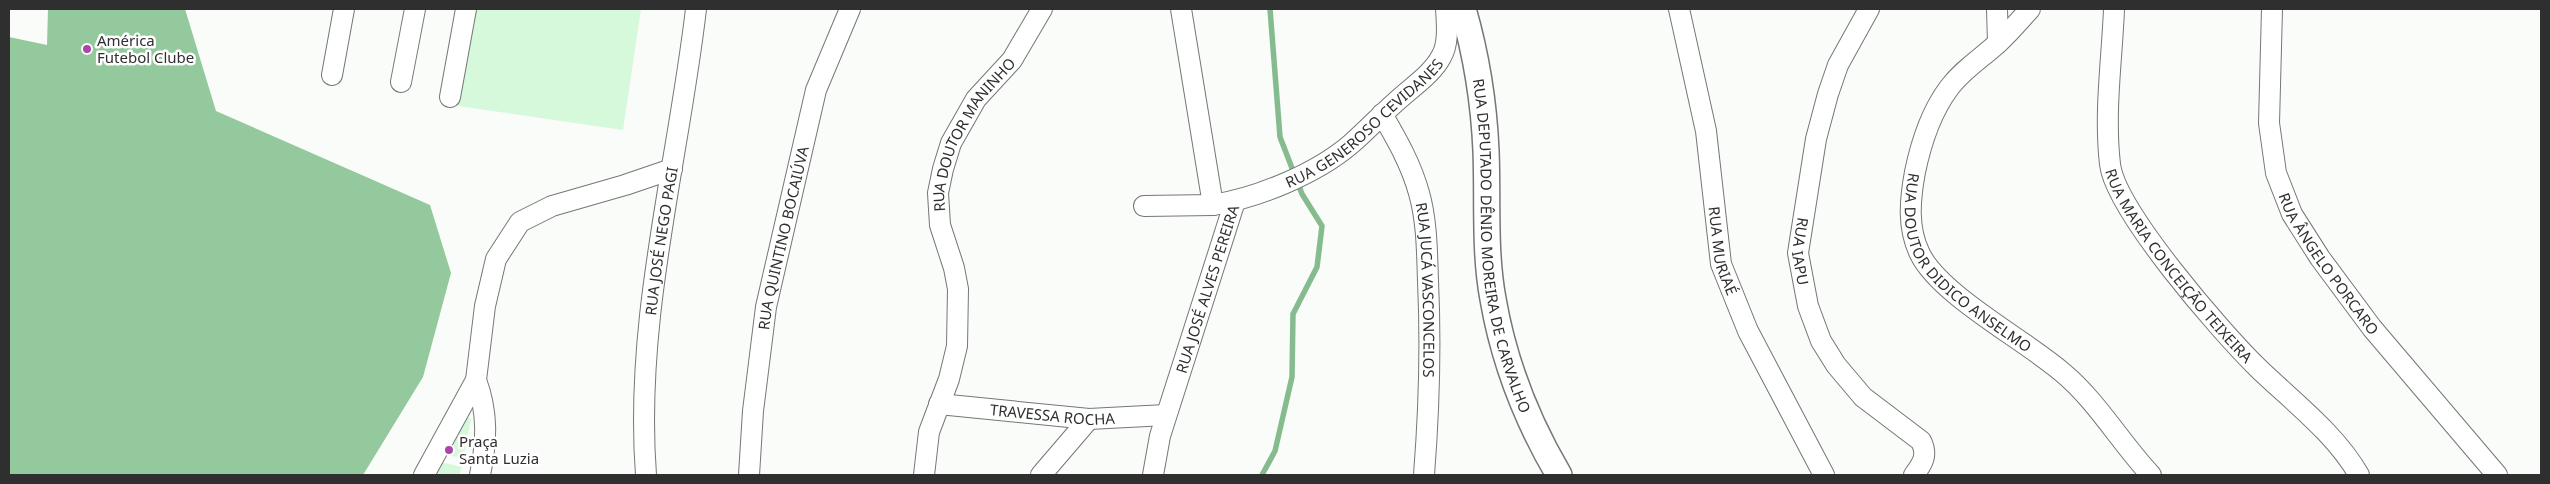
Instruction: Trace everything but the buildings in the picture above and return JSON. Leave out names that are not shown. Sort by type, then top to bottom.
[{"type":"street","points":[[332,75],[344,9]]},
{"type":"street","points":[[401,82],[415,9]]},
{"type":"street","points":[[450,97],[466,9]]},
{"type":"street","name":"RUA JOSÉ NEGO PAGI","points":[[646,475],[642,426],[652,298],[696,9]]},
{"type":"street","name":"RUA QUINTINO BOCAIÚVA","points":[[749,475],[753,411],[766,307],[816,90],[850,9]]},
{"type":"street","name":"RUA DOUTOR MANINHO","points":[[924,475],[929,432],[949,379],[957,346],[958,290],[954,268],[940,225],[938,193],[943,169],[951,143],[976,99],[1012,60],[1042,9]]},
{"type":"street","name":"RUA JOSÉ ALVES PEREIRA","points":[[1153,475],[1166,415],[1235,201],[1213,205],[1181,9]]},
{"type":"street","name":"RUA GENEROSO CEVIDANES","points":[[1235,201],[1276,186],[1316,167],[1349,145],[1427,74],[1441,58],[1446,44],[1446,9]]},
{"type":"street","name":"RUA DEPUTADO DÊNIO MOREIRA DE CARVALHO","points":[[1464,9],[1471,41],[1486,150],[1487,228],[1492,297],[1503,351],[1527,418],[1560,475]]},
{"type":"street","name":"RUA MURIAÉ","points":[[1678,9],[1706,131],[1722,264],[1748,331],[1824,475]]},
{"type":"street","name":"RUA IAPU","points":[[1869,9],[1838,65],[1828,94],[1816,139],[1798,253],[1808,306],[1821,341],[1836,365],[1863,397],[1921,441],[1925,454],[1924,462],[1914,475]]},
{"type":"street","points":[[1998,9],[1998,43]]},
{"type":"street","name":"RUA DOUTOR DIDICO ANSELMO","points":[[2030,9],[1998,43],[1965,68],[1948,89],[1933,114],[1918,155],[1911,192],[1911,224],[1920,254],[1936,275],[1958,295],[2063,372],[2090,400],[2151,475]]},
{"type":"street","name":"RUA MARIA CONCEIÇÃO TEIXEIRA","points":[[2114,9],[2109,124],[2110,166],[2122,198],[2180,279],[2250,360],[2324,432],[2352,463],[2358,475]]},
{"type":"street","name":"RUA ÂNGELO PORCARO","points":[[2272,9],[2269,123],[2276,173],[2292,214],[2320,258],[2372,328],[2497,475]]},
{"type":"street","name":"RUA JUCÁ VASCONCELOS","points":[[1382,114],[1405,154],[1420,194],[1427,240],[1430,322],[1424,475]]},
{"type":"street","points":[[424,475],[476,380],[485,306],[496,259],[520,222],[552,206],[672,169]]},
{"type":"street","points":[[1144,206],[1213,205]]},
{"type":"street","points":[[476,380],[483,400],[486,419],[485,443],[480,475]]},
{"type":"street","name":"TRAVESSA ROCHA","points":[[939,404],[1090,419],[1166,415]]},
{"type":"street","points":[[1042,475],[1090,419]]},
{"type":"green space","points":[[48,9],[185,9],[216,111],[430,205],[451,273],[423,377],[363,475],[9,475],[9,37],[47,45]]},
{"type":"green space","points":[[472,9],[641,9],[623,130],[458,106]]},
{"type":"green space","points":[[467,417],[471,419],[463,458],[441,454]]},
{"type":"green space","points":[[436,461],[462,467],[459,475],[430,475]]},
{"type":"waterway","points":[[1262,475],[1275,451],[1292,377],[1293,314],[1317,267],[1322,226],[1302,194],[1280,137],[1270,9]]},
{"type":"place","name":"América Futebol Clube","points":[[87,49]]},
{"type":"place","name":"Praça Santa Luzia","points":[[449,450]]}]
